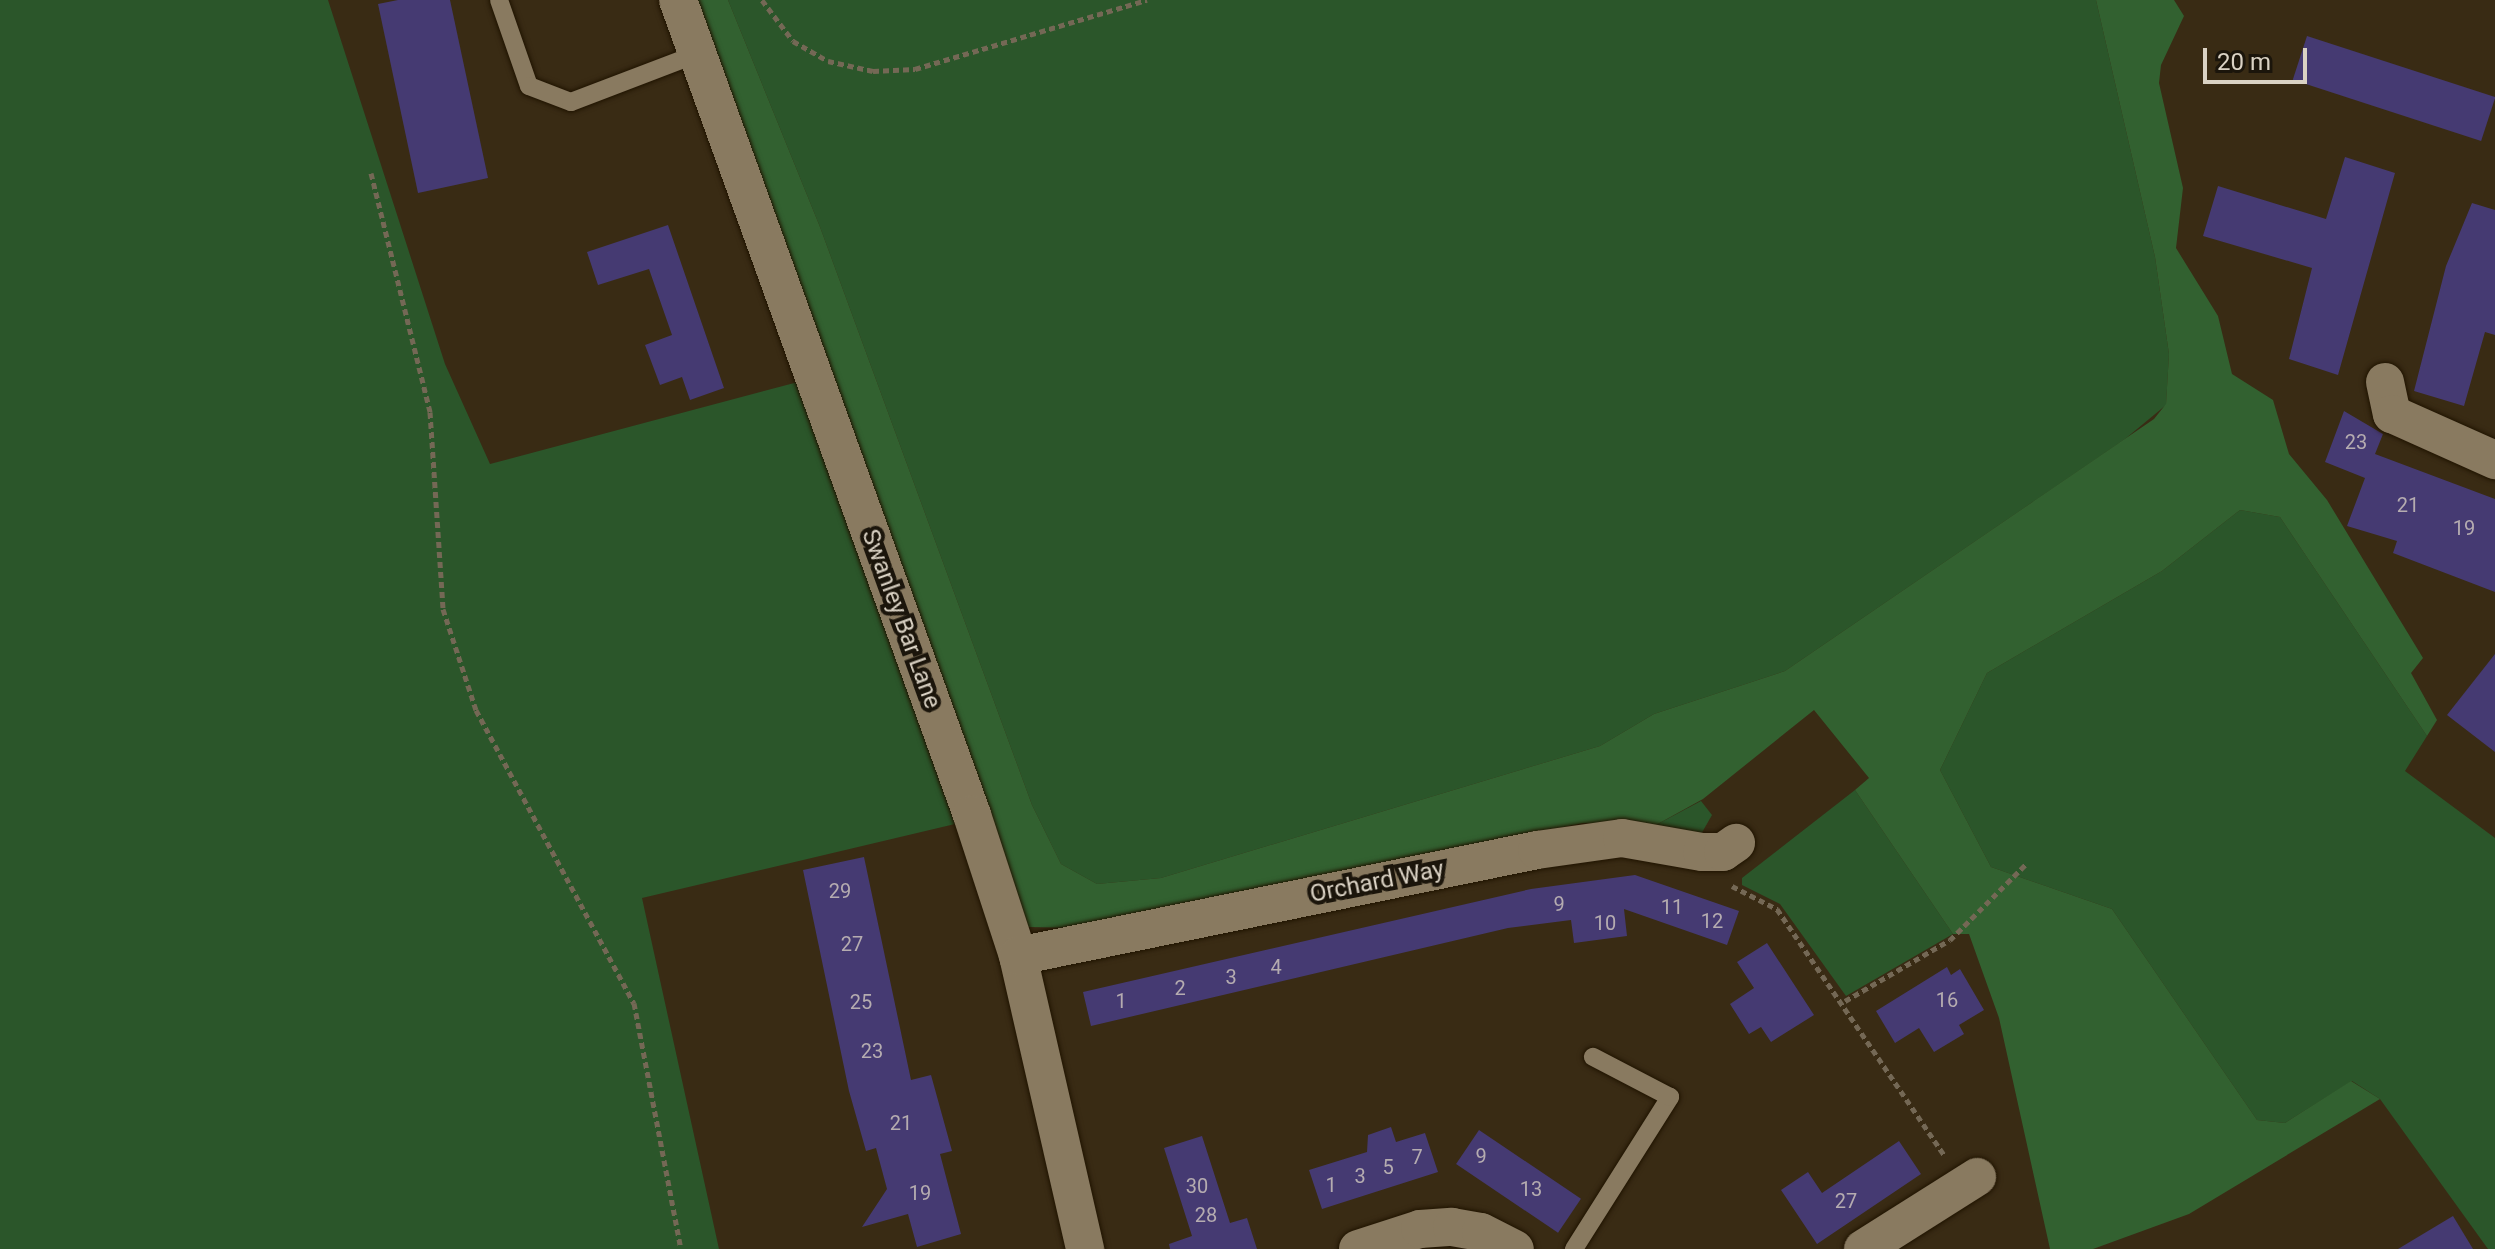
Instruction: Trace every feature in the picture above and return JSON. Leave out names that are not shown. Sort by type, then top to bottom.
[{"type":"street","name":"Swanley Bar Lane","points":[[678,0],[763,223],[1018,956],[1085,1249]]},
{"type":"street","points":[[2385,382],[2392,414],[2495,460]]},
{"type":"street","name":"Orchard Way","points":[[1018,956],[1566,846],[1622,838],[1729,848]]},
{"type":"street","points":[[1863,1249],[1969,1181]]},
{"type":"street","points":[[1358,1249],[1420,1229],[1452,1227],[1481,1232],[1515,1249]]},
{"type":"lane","points":[[499,0],[529,86],[571,102],[697,54]]},
{"type":"lane","points":[[1574,1249],[1670,1097],[1593,1057]]},
{"type":"path","points":[[762,0],[793,41],[828,61],[873,71],[915,69],[1147,0]]},
{"type":"path","points":[[371,173],[430,412],[443,609],[476,710],[634,1003],[681,1249]]},
{"type":"path","points":[[1729,848],[1727,883],[1777,909],[1845,1001],[1969,1181]]},
{"type":"path","points":[[1845,1001],[1966,927],[2028,862]]},
{"type":"green space","points":[[0,0],[328,0],[445,364],[490,464],[798,382],[955,824],[642,898],[719,1249],[0,1249]]},
{"type":"green space","points":[[689,0],[728,0],[820,227],[1032,805],[1061,864],[1097,884],[1161,878],[1600,746],[1654,714],[1785,671],[2154,419],[2166,404],[2169,354],[2155,257],[2096,0],[2174,0],[2184,16],[2161,65],[2159,83],[2183,188],[2176,248],[2218,316],[2232,374],[2273,400],[2289,454],[2327,500],[2423,658],[2411,673],[2437,720],[2427,736],[2280,517],[2240,510],[2162,571],[1987,673],[1940,770],[1991,867],[2112,909],[2257,1120],[2285,1123],[2351,1081],[2380,1099],[2189,1214],[2093,1249],[2050,1249],[1999,1018],[1969,934],[1953,934],[1855,790],[1869,778],[1814,710],[1703,799],[1654,826],[1583,823],[1077,928],[1028,927]]},
{"type":"green space","points":[[728,0],[2096,0],[2155,257],[2169,354],[2166,405],[2125,439],[1785,671],[1654,714],[1600,746],[1161,878],[1097,884],[1061,864],[1032,805],[820,227]]},
{"type":"green space","points":[[2240,510],[2280,517],[2427,736],[2405,771],[2495,838],[2495,1249],[2488,1249],[2380,1099],[2352,1081],[2285,1123],[2257,1120],[2112,909],[1991,867],[1940,770],[1987,673],[2162,571]]},
{"type":"green space","points":[[1855,790],[1953,934],[1846,996],[1780,904],[1742,885],[1742,878]]},
{"type":"green space","points":[[1701,801],[1712,815],[1700,836],[1654,826]]},
{"type":"building","points":[[398,0],[450,0],[488,178],[418,193],[378,4]]},
{"type":"building","points":[[2307,36],[2495,97],[2481,141],[2293,80]]},
{"type":"building","points":[[2345,157],[2395,173],[2338,375],[2289,359],[2312,268],[2203,236],[2218,186],[2326,219]]},
{"type":"building","points":[[2472,203],[2495,210],[2495,335],[2485,332],[2464,406],[2414,391],[2446,266]]},
{"type":"building","points":[[668,225],[724,388],[690,400],[682,377],[660,385],[645,345],[672,335],[649,269],[598,285],[587,252]]},
{"type":"building","points":[[2344,411],[2383,434],[2375,454],[2495,499],[2495,592],[2393,553],[2397,541],[2347,526],[2365,478],[2325,462]]},
{"type":"building","points":[[2495,654],[2495,752],[2447,715]]},
{"type":"building","points":[[864,857],[911,1080],[931,1075],[952,1151],[940,1154],[961,1234],[917,1247],[908,1214],[862,1227],[887,1189],[876,1148],[866,1151],[849,1091],[803,870]]},
{"type":"building","points":[[1635,875],[1739,911],[1727,945],[1624,909],[1627,936],[1574,943],[1571,920],[1508,928],[1091,1026],[1083,992],[1531,889]]},
{"type":"building","points":[[1767,943],[1814,1015],[1771,1042],[1761,1027],[1749,1034],[1730,1004],[1754,988],[1737,962]]},
{"type":"building","points":[[1947,967],[1951,975],[1960,969],[1984,1010],[1959,1025],[1964,1034],[1934,1052],[1919,1028],[1895,1043],[1876,1011]]},
{"type":"building","points":[[1391,1127],[1396,1142],[1425,1133],[1438,1172],[1322,1209],[1309,1170],[1367,1152],[1368,1135]]},
{"type":"building","points":[[1479,1130],[1581,1199],[1558,1233],[1456,1164]]},
{"type":"building","points":[[1202,1136],[1230,1223],[1247,1218],[1257,1249],[1170,1249],[1169,1244],[1192,1236],[1164,1148]]},
{"type":"building","points":[[1899,1141],[1921,1174],[1817,1244],[1781,1190],[1808,1172],[1822,1193]]},
{"type":"building","points":[[2453,1216],[2473,1249],[2398,1249]]}]
